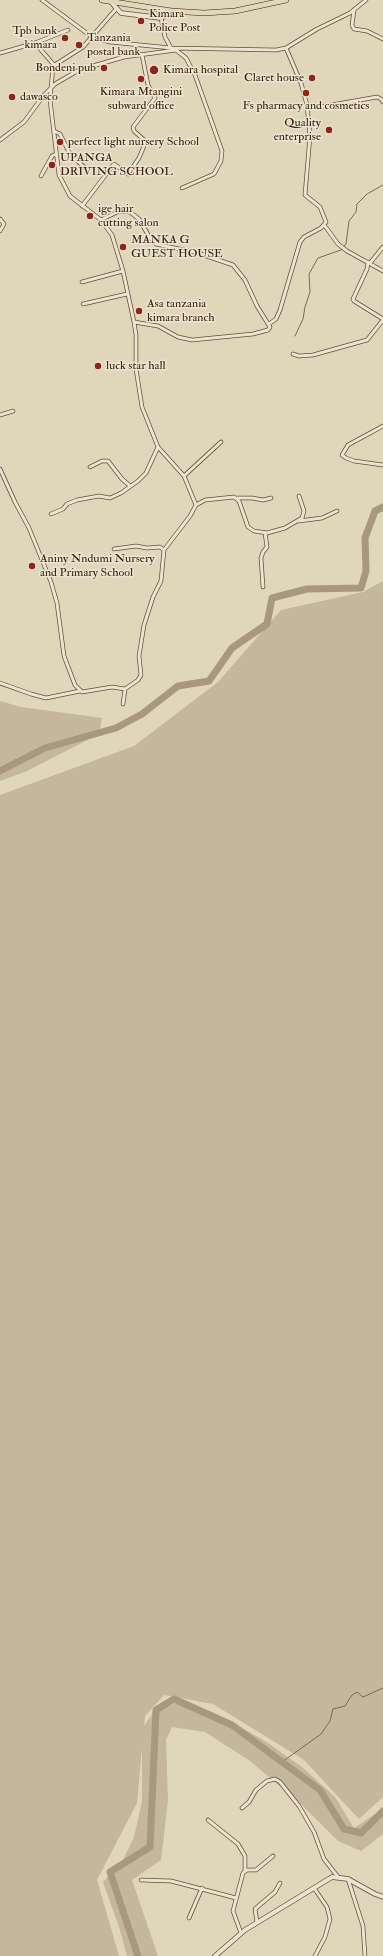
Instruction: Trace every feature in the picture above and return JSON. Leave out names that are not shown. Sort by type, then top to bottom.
[{"type":"highway","points":[[102,0],[171,11],[204,13],[235,11],[286,0]]},
{"type":"highway","points":[[161,18],[171,11]]},
{"type":"street","points":[[42,0],[92,37],[110,42],[172,49],[276,50],[286,48],[316,29],[354,10],[366,0]]},
{"type":"street","points":[[111,2],[116,9],[124,14],[161,18],[165,37],[172,49]]},
{"type":"street","points":[[116,9],[92,37],[78,50],[54,65],[50,89],[58,175],[70,196],[101,220],[112,235],[124,272],[127,294],[134,322],[136,335],[136,370],[141,404],[158,447],[184,476],[196,505]]},
{"type":"street","points":[[354,10],[352,25],[354,28],[367,31],[383,39]]},
{"type":"street","points":[[0,53],[35,43],[68,30]]},
{"type":"street","points":[[35,43],[54,65]]},
{"type":"street","points":[[286,48],[301,83],[307,106],[310,136],[305,195],[320,207],[325,216],[324,226],[338,244],[347,251],[383,271]]},
{"type":"street","points":[[0,140],[24,122],[50,89],[62,79],[86,67],[124,57],[172,49],[179,52],[186,58],[195,75],[222,151],[221,161],[214,174],[182,188]]},
{"type":"street","points":[[82,206],[114,164],[128,174],[139,158],[144,146],[143,139],[134,131],[133,127],[155,98],[147,82],[142,55]]},
{"type":"street","points":[[307,106],[320,107],[377,97],[383,102]]},
{"type":"street","points":[[54,131],[60,134],[70,154],[84,167]]},
{"type":"street","points":[[41,176],[52,156],[56,154]]},
{"type":"street","points":[[101,220],[119,211],[130,212],[139,219],[150,238],[156,244],[190,250],[218,258],[233,265],[245,280],[257,306],[269,324],[269,329],[260,332],[197,340],[182,338],[158,326],[134,322]]},
{"type":"street","points":[[0,219],[4,224],[0,231]]},
{"type":"street","points":[[269,324],[276,319],[280,310],[300,242],[304,237],[324,226]]},
{"type":"street","points":[[293,354],[299,356],[313,355],[367,340],[383,320],[353,299],[369,263],[383,247]]},
{"type":"street","points":[[82,282],[124,272]]},
{"type":"street","points":[[83,304],[127,294]]},
{"type":"street","points":[[0,415],[13,411]]},
{"type":"street","points":[[383,426],[348,445],[342,454],[346,458],[354,461],[383,465]]},
{"type":"street","points":[[184,476],[221,442]]},
{"type":"street","points":[[51,514],[62,510],[67,504],[78,500],[99,496],[112,497],[129,485],[138,481],[146,473],[158,447]]},
{"type":"street","points":[[90,467],[102,461],[108,461],[122,479],[129,485]]},
{"type":"street","points":[[0,469],[29,528],[49,577],[55,594],[60,639],[66,663],[74,682],[80,691]]},
{"type":"street","points":[[236,498],[248,527],[254,531],[265,533],[279,530],[297,522],[302,518],[304,515],[300,496]]},
{"type":"street","points":[[0,683],[46,698],[80,691],[92,691],[112,687],[125,689],[138,680],[141,675],[139,656],[144,625],[153,597],[161,581],[164,550],[190,516],[196,505],[205,500],[222,497],[266,500],[271,498]]},
{"type":"street","points":[[297,522],[322,518],[337,511]]},
{"type":"street","points":[[263,587],[261,558],[267,547],[265,533]]},
{"type":"street","points":[[114,549],[136,546],[146,548],[160,547],[164,550]]},
{"type":"street","points":[[123,704],[125,689]]},
{"type":"street","points":[[242,1808],[249,1802],[256,1790],[267,1781],[274,1779],[280,1782],[299,1806],[314,1832],[324,1859],[338,1877]]},
{"type":"street","points":[[208,1820],[238,1844],[245,1856],[245,1871],[233,1911],[241,1933]]},
{"type":"street","points":[[245,1871],[256,1870],[273,1856]]},
{"type":"street","points":[[215,1956],[241,1933],[257,1922],[327,1880],[338,1877],[348,1879],[383,1897]]},
{"type":"street","points":[[348,1879],[364,1926],[365,1956]]},
{"type":"street","points":[[141,1880],[171,1881],[236,1898]]},
{"type":"street","points":[[257,1922],[254,1909],[275,1892],[280,1883]]},
{"type":"street","points":[[189,1918],[202,1888]]},
{"type":"street","points":[[314,1888],[327,1907],[330,1919],[325,1937],[315,1956]]},
{"type":"shaded area","points":[[383,581],[383,1797],[359,1819],[304,1760],[213,1704],[164,1695],[145,1716],[144,1726],[155,1710],[181,1702],[224,1718],[265,1741],[302,1767],[335,1797],[354,1828],[383,1809],[383,1834],[361,1851],[338,1841],[301,1804],[250,1761],[205,1732],[172,1727],[166,1740],[168,1800],[161,1860],[132,1880],[158,1956],[127,1956],[119,1927],[103,1882],[122,1862],[134,1837],[142,1801],[142,1747],[137,1803],[97,1880],[119,1956],[0,1956],[0,795],[134,746],[218,682],[281,610],[363,592]]},
{"type":"shaded area","points":[[0,701],[21,707],[102,718],[99,734],[27,771],[0,781]]},
{"type":"waterway","points":[[295,336],[303,319],[310,292],[309,274],[318,258],[341,250],[346,244],[349,221],[356,212],[357,204],[367,194],[383,185]]},
{"type":"waterway","points":[[0,771],[45,748],[116,728],[142,714],[178,686],[209,681],[232,648],[267,624],[272,598],[307,589],[361,588],[366,571],[365,538],[375,511],[383,507]]},
{"type":"waterway","points":[[282,1762],[321,1734],[330,1721],[333,1709],[345,1706],[352,1695],[357,1692],[363,1697],[383,1688]]},
{"type":"waterway","points":[[138,1956],[110,1872],[150,1847],[156,1710],[174,1699],[232,1725],[320,1790],[344,1829],[361,1833],[383,1811]]},
{"type":"place","name":"Kimara Police Post","points":[[141,21]]},
{"type":"place","name":"Tpb bank kimara","points":[[65,38]]},
{"type":"place","name":"Tanzania postal bank","points":[[79,45]]},
{"type":"place","name":"Bondeni pub","points":[[104,68]]},
{"type":"place","name":"Kimara hospital","points":[[154,70]]},
{"type":"place","name":"Claret house","points":[[312,78]]},
{"type":"place","name":"Kimara Mtangini subward office","points":[[141,79]]},
{"type":"place","name":"Fs pharmacy and cosmetics","points":[[306,93]]},
{"type":"place","name":"dawasco","points":[[12,97]]},
{"type":"place","name":"Quality enterprise","points":[[329,130]]},
{"type":"place","name":"perfect light nursery School","points":[[60,142]]},
{"type":"place","name":"UPANGA DRIVING SCHOOL","points":[[52,165]]},
{"type":"place","name":"ige hair cutting salon","points":[[90,216]]},
{"type":"place","name":"MANKA G GUEST HOUSE","points":[[123,247]]},
{"type":"place","name":"Asa tanzania kimara branch","points":[[139,311]]},
{"type":"place","name":"luck star hall","points":[[98,366]]},
{"type":"place","name":"Aniny Nndumi Nursery and Primary School","points":[[32,566]]}]
